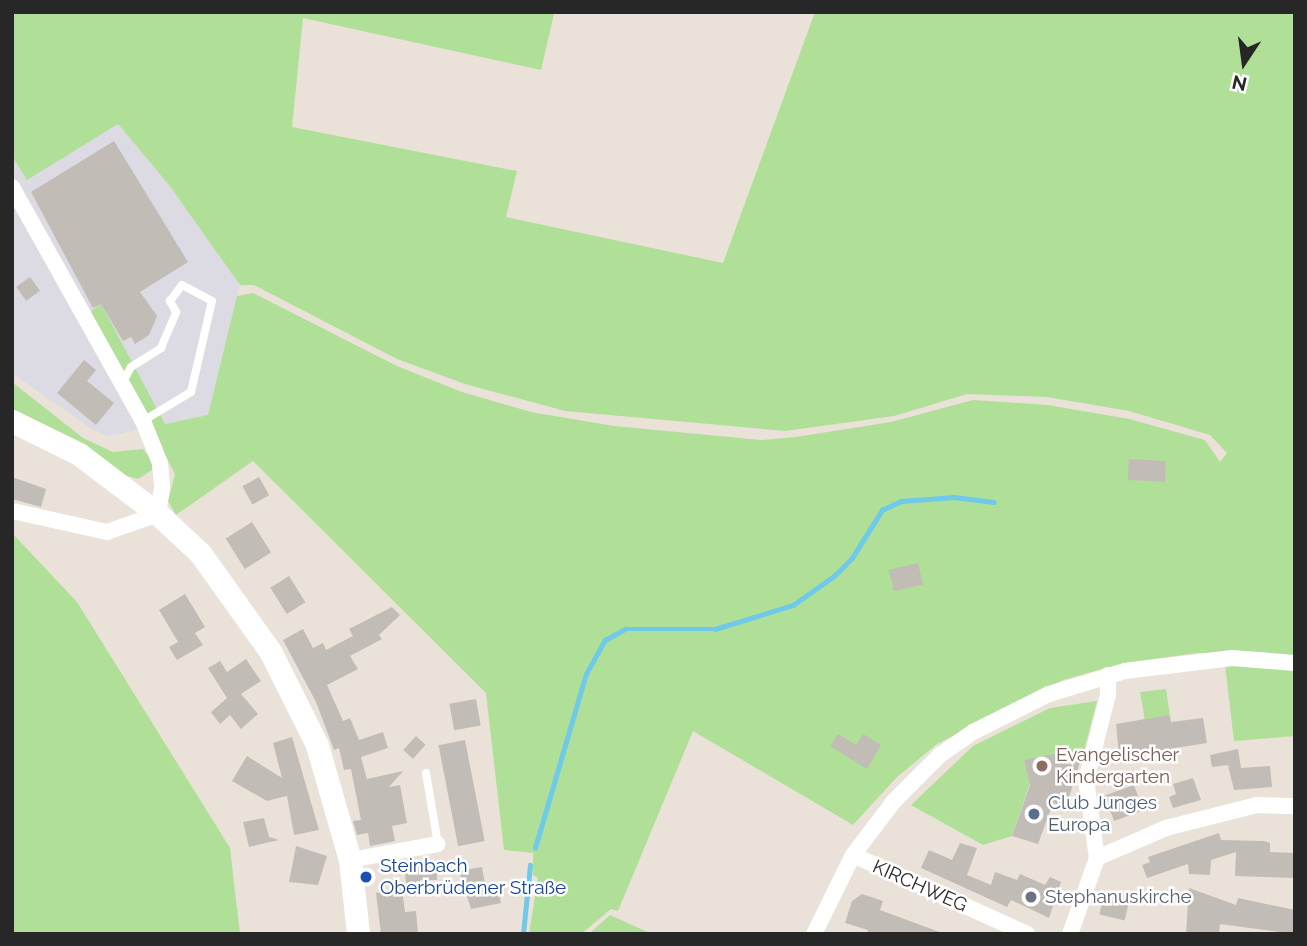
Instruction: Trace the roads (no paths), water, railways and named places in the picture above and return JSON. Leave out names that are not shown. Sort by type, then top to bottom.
[{"type":"street","points":[[12,187],[143,422],[160,463],[158,514]]},
{"type":"street","points":[[12,421],[37,432],[77,469],[158,514],[200,553],[270,651],[317,745],[350,860],[358,934]]},
{"type":"street","points":[[12,511],[107,533],[158,514]]},
{"type":"street","points":[[814,934],[853,855],[894,801],[940,755],[1020,706],[1108,675],[1164,663],[1232,658],[1295,663]]},
{"type":"street","points":[[1070,934],[1097,858],[1086,780],[1108,695],[1108,675]]},
{"type":"street","points":[[1097,858],[1166,828],[1258,805],[1295,806]]},
{"type":"street","points":[[350,860],[438,844]]},
{"type":"street","name":"KIRCHWEG","points":[[853,855],[1027,934]]},
{"type":"lane","points":[[122,384],[131,367],[161,348],[176,312],[170,301],[182,285],[212,301],[191,392],[143,422]]},
{"type":"lane","points":[[426,773],[438,844]]},
{"type":"waterway","points":[[535,848],[586,674],[605,640],[625,629],[715,629],[793,605],[834,576],[852,558],[882,510],[901,501],[954,497],[994,502]]},
{"type":"waterway","points":[[523,934],[530,865]]},
{"type":"place","name":"Evangelischer Kindergarten","points":[[1042,766]]},
{"type":"place","name":"Club Junges Europa","points":[[1034,814]]},
{"type":"place","name":"Steinbach Oberbrüdener Straße","points":[[366,877]]},
{"type":"place","name":"Stephanuskirche","points":[[1031,897]]}]
